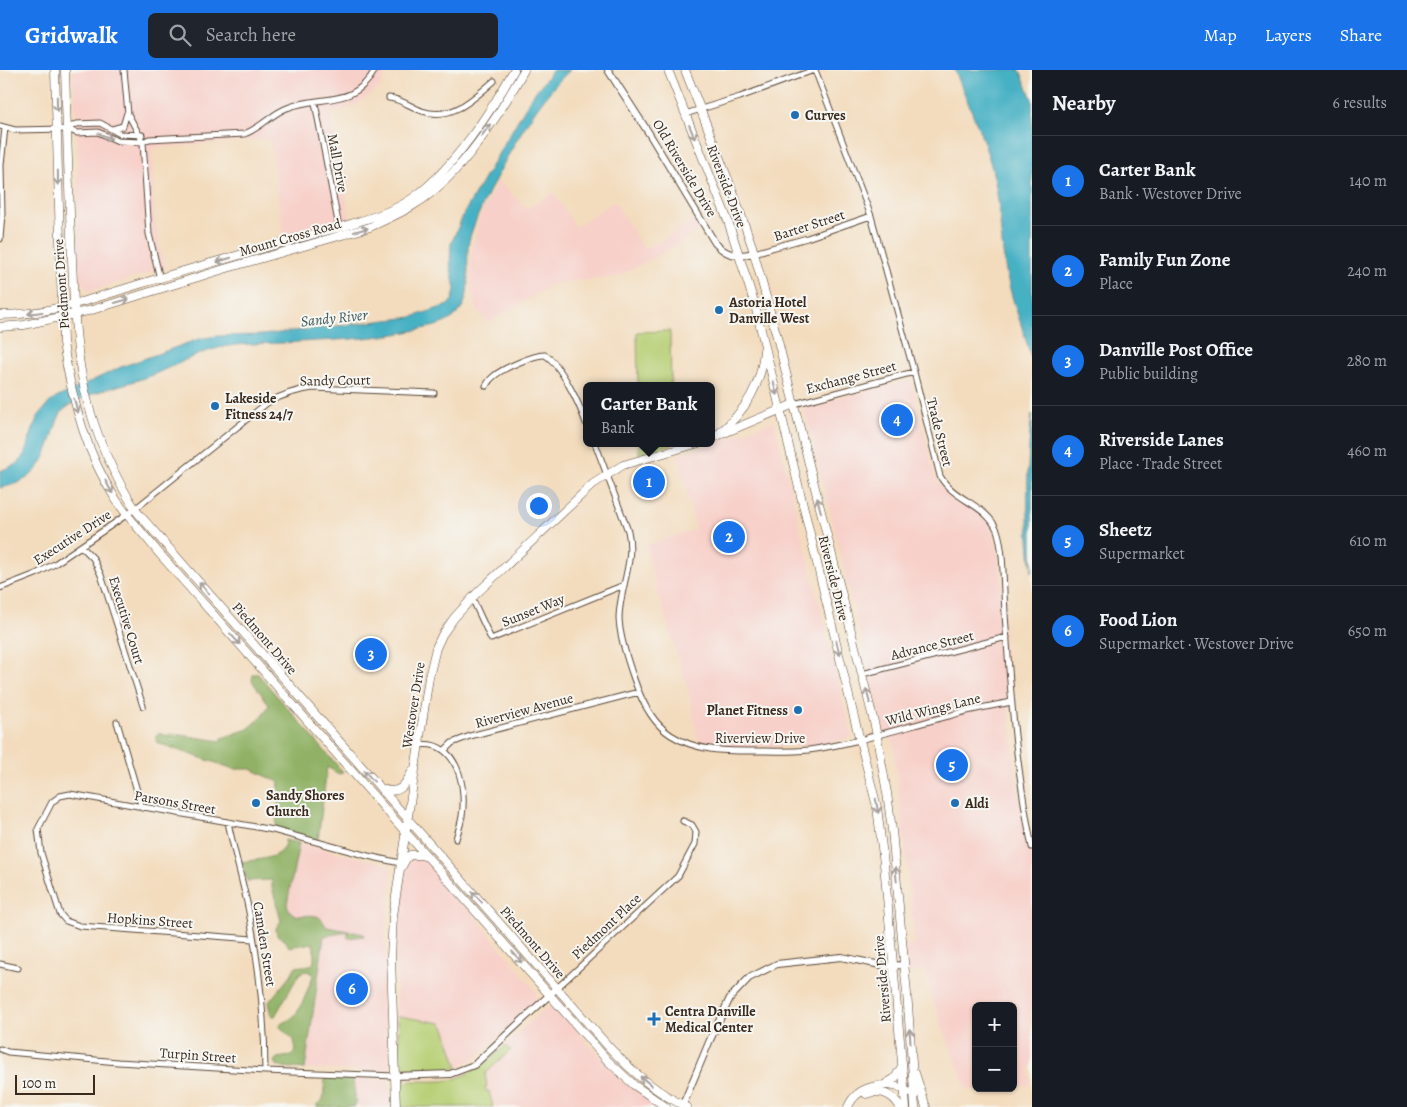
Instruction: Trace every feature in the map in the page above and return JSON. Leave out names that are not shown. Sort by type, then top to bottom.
[{"type":"main road","name":"Piedmont Drive","points":[[55,70],[63,342],[76,407],[88,443],[115,498],[158,552],[550,995],[624,1076],[666,1107]]},
{"type":"main road","name":"Piedmont Drive","points":[[65,70],[70,233],[79,362],[86,395],[98,434],[110,465],[135,509],[608,1046],[631,1070],[684,1106]]},
{"type":"main road","name":"Mount Cross Road","points":[[0,315],[40,312],[74,305],[393,210],[427,187],[457,155],[514,70]]},
{"type":"main road","name":"Mount Cross Road","points":[[0,327],[24,325],[62,317],[138,296],[370,227],[415,205],[441,184],[460,164],[495,118],[524,70]]},
{"type":"main road","name":"Riverside Drive","points":[[668,70],[728,221],[755,305],[877,807],[906,1107]]},
{"type":"main road","name":"Riverside Drive","points":[[685,70],[733,192],[754,253],[877,735],[892,830],[914,1104]]},
{"type":"main road","points":[[715,436],[736,418],[751,398],[760,373],[764,343]]},
{"type":"main road","points":[[715,437],[794,404]]},
{"type":"main road","name":"Westover Drive","points":[[396,1107],[391,957],[393,916],[429,677],[436,648],[448,626],[472,598],[593,484],[607,474],[636,460],[684,447]]},
{"type":"main road","points":[[382,790],[394,791],[405,786],[417,761]]},
{"type":"main road","points":[[398,874],[410,855],[420,854],[429,858]]},
{"type":"main road","points":[[882,1086],[895,1078],[902,1066]]},
{"type":"main road","points":[[912,1068],[926,1107]]},
{"type":"main road","points":[[848,1107],[852,1098],[860,1091],[882,1086],[904,1090],[910,1094],[914,1104]]},
{"type":"main road","points":[[852,1107],[862,1096],[873,1092],[891,1096],[900,1107]]},
{"type":"street","points":[[124,70],[130,119],[146,140],[149,234],[160,279]]},
{"type":"street","points":[[0,239],[3,127],[15,130],[67,129],[77,133],[100,133],[120,142],[242,135],[255,130],[286,108],[349,96],[364,85],[375,70]]},
{"type":"street","name":"Old Riverside Drive","points":[[608,70],[700,216],[713,241],[725,252],[739,257]]},
{"type":"street","points":[[685,114],[814,70]]},
{"type":"street","name":"Trade Street","points":[[814,70],[871,216],[914,372],[940,476],[950,489],[984,512],[997,530],[1000,538],[1005,585],[1006,637],[1018,772],[1032,847]]},
{"type":"street","points":[[389,98],[396,99],[426,112],[448,112],[465,106],[494,81]]},
{"type":"street","name":"Mall Drive","points":[[315,102],[339,227]]},
{"type":"street","points":[[112,129],[120,128],[124,125],[128,110]]},
{"type":"street","points":[[67,129],[76,124],[94,123],[102,124],[122,134],[140,134]]},
{"type":"street","name":"Barter Street","points":[[754,253],[807,238],[871,216]]},
{"type":"street","points":[[739,257],[754,253]]},
{"type":"street","points":[[486,386],[498,373],[537,355],[546,356],[555,365],[569,388],[583,417]]},
{"type":"street","name":"Exchange Street","points":[[794,404],[914,372]]},
{"type":"street","name":"Sandy Court","points":[[127,514],[267,403],[287,393],[313,388],[434,393]]},
{"type":"street","name":"Riverview Drive","points":[[597,447],[630,540],[631,551],[620,609],[620,627],[639,692],[649,712],[663,728],[682,740],[704,749],[742,751],[804,750],[860,739]]},
{"type":"street","name":"Executive Drive","points":[[0,588],[44,570],[127,514]]},
{"type":"street","name":"Executive Court","points":[[81,546],[93,558],[101,575],[143,706]]},
{"type":"street","name":"Sunset Way","points":[[472,598],[491,639],[624,584]]},
{"type":"street","name":"Advance Street","points":[[862,674],[1006,637]]},
{"type":"street","name":"Riverview Avenue","points":[[445,750],[452,743],[470,736],[639,692]]},
{"type":"street","name":"Wild Wings Lane","points":[[860,739],[954,714],[1011,702]]},
{"type":"street","points":[[118,722],[142,808]]},
{"type":"street","points":[[419,745],[432,744],[445,750],[455,763],[463,794],[462,815],[456,839]]},
{"type":"street","name":"Parsons Street","points":[[56,904],[40,853],[38,829],[52,802],[60,796],[70,794],[273,830],[366,856],[400,863]]},
{"type":"street","name":"Piedmont Place","points":[[395,1076],[441,1076],[465,1070],[482,1059],[678,876],[695,844],[696,832],[692,825],[683,821]]},
{"type":"street","name":"Camden Street","points":[[228,822],[254,939],[265,1022],[265,1071]]},
{"type":"street","name":"Hopkins Street","points":[[56,904],[63,918],[80,926],[254,939]]},
{"type":"street","points":[[684,1106],[710,1040],[730,998],[749,978],[777,964],[841,957],[893,966],[904,965]]},
{"type":"street","points":[[0,964],[18,968]]},
{"type":"street","name":"Turpin Street","points":[[0,1049],[25,1054],[265,1071],[395,1076]]},
{"type":"shaded area","points":[[72,70],[389,70],[379,88],[356,105],[331,113],[350,218],[284,236],[270,139],[152,148],[153,199],[156,226],[165,268],[90,291],[79,280],[76,113]]},
{"type":"shaded area","points":[[498,181],[528,209],[553,192],[576,227],[615,201],[643,248],[656,244],[694,219],[701,229],[662,254],[617,277],[555,283],[488,323],[477,310],[471,289],[471,251],[480,216]]},
{"type":"shaded area","points":[[911,380],[937,481],[949,495],[974,509],[989,522],[996,540],[1001,577],[1011,735],[1018,790],[1032,860],[1032,1065],[1028,1069],[1030,1085],[1017,1086],[1017,1002],[972,1002],[972,1090],[967,1090],[934,1003],[925,970],[909,973],[905,946],[914,945],[912,909],[893,739],[886,740],[804,406]]},
{"type":"shaded area","points":[[774,421],[852,737],[829,744],[801,746],[728,747],[701,745],[688,689],[656,587],[646,545],[696,529],[678,454],[704,447],[715,447],[715,443]]},
{"type":"shaded area","points":[[299,843],[385,864],[391,870],[385,939],[390,1067],[387,1071],[305,1069],[324,930],[285,915]]},
{"type":"shaded area","points":[[417,857],[426,860],[537,993],[535,1003],[478,1056],[458,1067],[445,1028],[441,1023],[398,1016],[395,938],[406,866],[411,858]]},
{"type":"shaded area","points":[[552,1007],[557,1009],[621,1079],[658,1107],[445,1107],[443,1081],[458,1078],[482,1067],[544,1009]]},
{"type":"shaded area","points":[[353,1078],[389,1080],[390,1107],[354,1107],[356,1103]]},
{"type":"green space","points":[[670,331],[671,382],[638,382],[637,332]]},
{"type":"green space","points":[[639,447],[665,447],[639,454]]},
{"type":"green space","points":[[253,674],[258,674],[343,772],[339,774],[327,767],[318,840],[276,828],[279,782],[251,769],[234,769],[157,743],[156,735],[159,733],[166,736],[174,734],[221,741],[222,738],[248,729],[261,718],[269,705],[252,681]]},
{"type":"green space","points":[[285,840],[299,843],[287,904],[289,910],[299,916],[316,916],[327,927],[364,934],[364,936],[348,938],[348,932],[324,936],[305,1069],[281,1067],[275,1064],[274,1061],[277,1058],[291,1056],[296,1051],[294,1040],[279,1026],[293,1017],[299,1009],[313,976],[311,972],[304,971],[299,974],[275,1016],[271,1016],[268,1003],[291,975],[295,967],[311,965],[314,962],[314,947],[312,943],[289,947],[286,941],[277,935],[276,928],[281,921],[272,887],[272,880],[247,881],[241,862],[275,855],[284,847]]},
{"type":"green space","points":[[398,1016],[441,1023],[445,1028],[458,1067],[421,1072],[401,1067]]},
{"type":"green space","points":[[505,1046],[511,1050],[485,1074],[487,1086],[485,1087],[486,1091],[489,1091],[493,1107],[400,1107],[400,1090],[404,1082],[440,1081],[459,1078],[476,1070]]},
{"type":"green space","points":[[325,1077],[353,1078],[356,1103],[354,1107],[317,1107],[317,1104],[323,1100]]},
{"type":"water","points":[[553,70],[570,70],[546,96],[526,125],[508,155],[483,205],[468,246],[468,288],[466,297],[463,306],[453,318],[433,327],[384,336],[228,346],[194,356],[144,378],[94,393],[75,402],[62,412],[47,451],[38,468],[23,480],[0,488],[0,471],[17,464],[23,458],[37,418],[49,403],[121,367],[199,339],[217,336],[262,335],[412,317],[448,305],[453,299],[455,289],[450,263],[451,244],[464,213],[532,96]]},
{"type":"water","points":[[955,70],[1020,70],[1032,99],[1032,363],[1007,276],[992,167],[983,139]]},
{"type":"water","points":[[1032,414],[1032,572],[1028,493]]},
{"type":"place","name":"Curves","points":[[795,115]]},
{"type":"place","name":"Astoria Hotel Danville West","points":[[719,310]]},
{"type":"place","name":"Lakeside Fitness 24/7","points":[[215,406]]},
{"type":"place","name":"Riverside Lanes","points":[[897,420]]},
{"type":"place","name":"Carter Bank","points":[[649,482]]},
{"type":"place","name":"Family Fun Zone","points":[[729,537]]},
{"type":"place","name":"Danville Post Office","points":[[371,654]]},
{"type":"place","name":"Planet Fitness","points":[[798,710]]},
{"type":"place","name":"Sheetz","points":[[952,765]]},
{"type":"place","name":"Sandy Shores Church","points":[[256,803]]},
{"type":"place","name":"Aldi","points":[[955,803]]},
{"type":"place","name":"Food Lion","points":[[352,989]]},
{"type":"place","name":"Centra Danville Medical Center","points":[[654,1019]]},
{"type":"water label","name":"Sandy River","points":[[334,318]]}]
